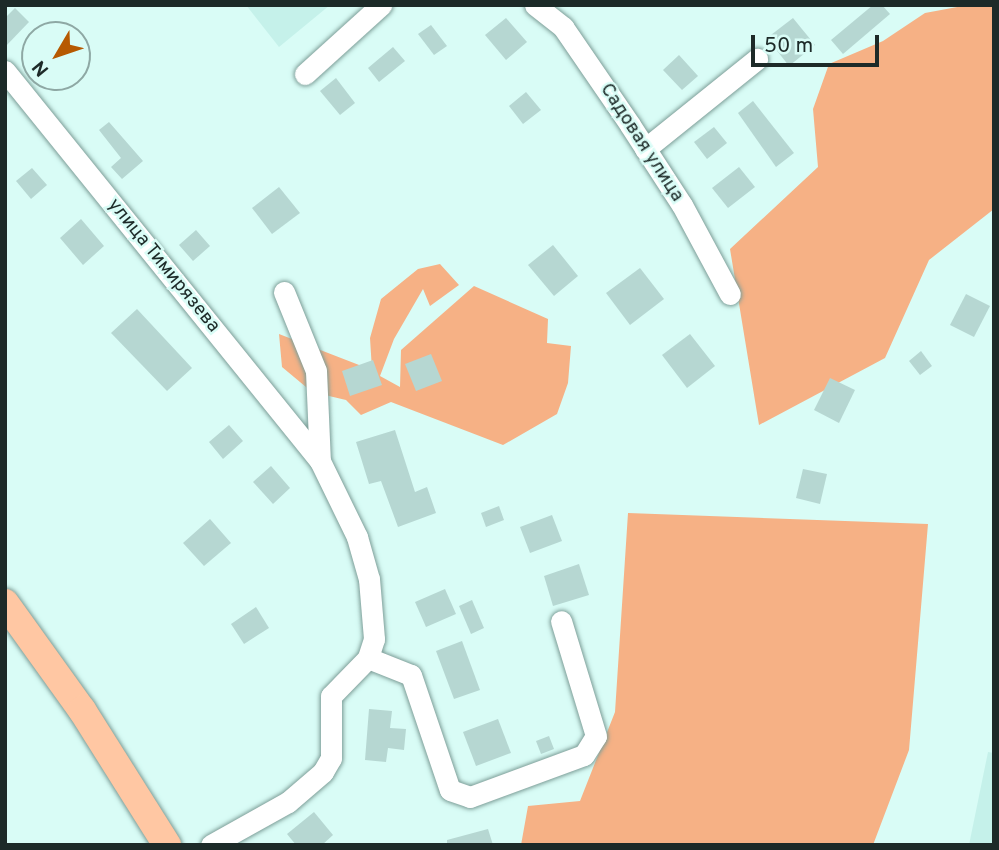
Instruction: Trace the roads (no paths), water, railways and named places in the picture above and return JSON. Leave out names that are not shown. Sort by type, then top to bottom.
[{"type":"main road","points":[[5,603],[82,710],[167,845]]},
{"type":"street","points":[[305,74],[382,5]]},
{"type":"street","name":"Садовая улица","points":[[535,5],[563,27],[645,149],[730,294]]},
{"type":"street","points":[[645,149],[757,59]]},
{"type":"street","name":"улица Тимирязева","points":[[5,71],[320,461]]},
{"type":"street","points":[[211,845],[288,802],[323,772],[331,758],[331,696],[368,658],[375,615],[369,579],[357,537],[320,461],[316,372],[284,292]]},
{"type":"street","points":[[368,658],[411,675],[450,790],[470,797],[584,755],[596,736],[561,621]]}]
